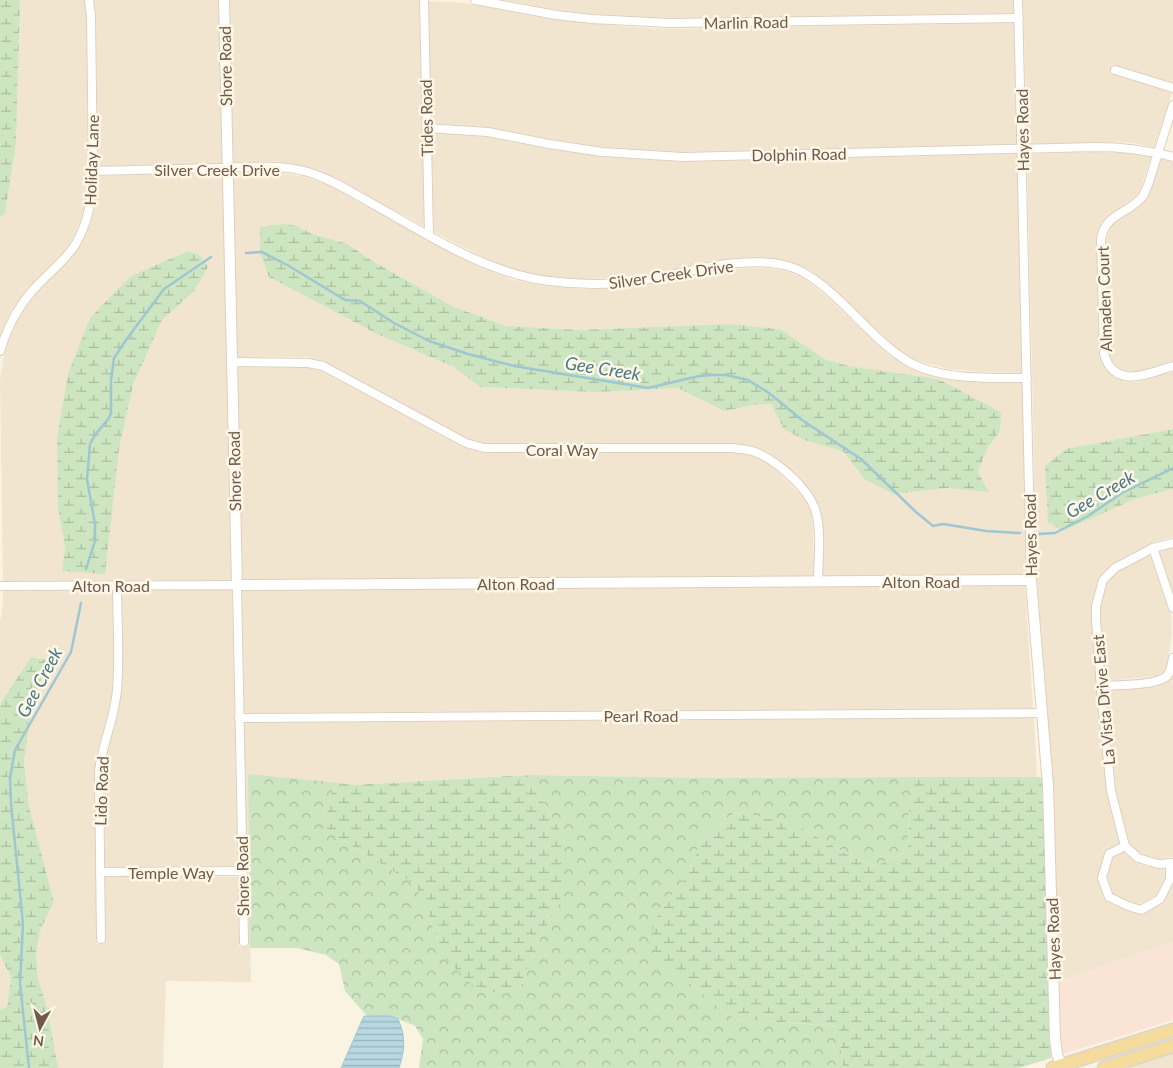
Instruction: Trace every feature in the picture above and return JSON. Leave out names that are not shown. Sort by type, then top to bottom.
[{"type":"main road","points":[[1058,1067],[1173,1030]]},
{"type":"main road","points":[[1108,1067],[1173,1046]]},
{"type":"street","name":"Holiday Lane","points":[[0,351],[16,312],[32,290],[66,257],[75,245],[89,212],[93,171],[91,16],[89,0]]},
{"type":"street","name":"Shore Road","points":[[224,0],[244,942]]},
{"type":"street","name":"Tides Road","points":[[424,0],[429,235]]},
{"type":"street","name":"Marlin Road","points":[[475,0],[556,15],[668,24],[1019,18]]},
{"type":"street","name":"Hayes Road","points":[[1018,0],[1031,580],[1048,786],[1055,1039],[1058,1067]]},
{"type":"street","points":[[1115,70],[1173,88]]},
{"type":"street","name":"Almaden Court","points":[[1173,105],[1143,196],[1112,219],[1102,232],[1104,354],[1107,364],[1114,371],[1125,377],[1138,377],[1173,366]]},
{"type":"street","name":"Dolphin Road","points":[[426,128],[488,132],[602,152],[684,157],[1110,147],[1126,148],[1173,157]]},
{"type":"street","name":"Silver Creek Drive","points":[[93,171],[275,166],[308,172],[332,181],[483,263],[511,274],[547,281],[580,284],[642,281],[714,266],[744,263],[787,266],[806,274],[828,291],[892,351],[910,364],[948,374],[985,378],[1027,378]]},
{"type":"street","name":"Coral Way","points":[[232,362],[308,362],[323,366],[466,443],[484,448],[732,448],[753,451],[767,457],[780,467],[809,497],[815,510],[818,526],[818,582]]},
{"type":"street","name":"La Vista Drive East","points":[[1125,846],[1111,791],[1096,606],[1103,580],[1115,568],[1153,548],[1173,543]]},
{"type":"street","points":[[1153,548],[1173,608]]},
{"type":"street","name":"Alton Road","points":[[0,586],[1031,580]]},
{"type":"street","name":"Lido Road","points":[[101,939],[99,772],[101,755],[114,711],[117,690],[117,585]]},
{"type":"street","points":[[1101,686],[1156,681],[1167,676],[1172,666],[1173,658]]},
{"type":"street","name":"Pearl Road","points":[[239,718],[1042,713]]},
{"type":"street","points":[[1125,846],[1138,858],[1158,864],[1171,863],[1170,879],[1160,899],[1141,910],[1110,897],[1102,878],[1109,854],[1125,846]]},
{"type":"street","name":"Temple Way","points":[[100,872],[242,872]]},
{"type":"shaded area","points":[[20,0],[85,0],[87,17],[88,194],[85,210],[71,242],[63,254],[29,287],[13,308],[0,336],[0,217],[5,213],[16,144]]},
{"type":"shaded area","points":[[94,0],[219,0],[223,163],[98,166],[96,15]]},
{"type":"shaded area","points":[[228,0],[419,0],[425,227],[334,177],[309,167],[275,161],[232,163]]},
{"type":"shaded area","points":[[506,0],[1014,0],[1014,13],[669,18],[592,14],[557,10]]},
{"type":"shaded area","points":[[1023,0],[1173,0],[1173,83],[1112,64],[1110,73],[1172,93],[1154,147],[1126,142],[1027,144]]},
{"type":"shaded area","points":[[428,1],[464,3],[555,20],[668,29],[1014,23],[1018,144],[684,152],[603,147],[488,127],[431,123]]},
{"type":"shaded area","points":[[431,133],[487,137],[602,157],[683,162],[1018,154],[1022,373],[948,369],[912,359],[895,347],[809,269],[788,261],[744,258],[713,261],[642,276],[580,279],[548,276],[512,269],[485,258],[434,232]]},
{"type":"shaded area","points":[[1125,153],[1151,157],[1139,193],[1105,218],[1098,230],[1100,356],[1103,365],[1112,376],[1125,382],[1139,382],[1173,371],[1173,429],[1136,437],[1063,531],[1135,499],[1173,489],[1173,537],[1155,542],[1113,563],[1099,578],[1092,604],[1098,702],[1107,792],[1120,844],[1107,850],[1105,853],[1098,880],[1107,902],[1127,911],[1140,914],[1161,904],[1173,882],[1173,942],[1058,982],[1047,708],[1034,540],[1034,457],[1027,154]]},
{"type":"shaded area","points":[[1160,159],[1173,162],[1173,361],[1137,372],[1126,372],[1111,361],[1109,353],[1106,240],[1111,226],[1145,200],[1152,186]]},
{"type":"shaded area","points":[[275,172],[306,177],[330,186],[425,239],[425,241],[429,241],[481,268],[510,279],[546,286],[608,289],[643,286],[715,271],[744,268],[786,271],[804,278],[889,355],[909,368],[947,379],[985,383],[1023,383],[1027,575],[823,577],[822,525],[820,509],[813,495],[783,463],[770,453],[754,446],[732,443],[484,443],[468,439],[324,361],[308,357],[237,357],[232,173]],"holes":[[[297,226],[312,234],[348,244],[369,259],[454,307],[507,326],[579,330],[729,324],[780,329],[825,359],[849,366],[886,372],[1000,431],[987,449],[978,472],[988,491],[948,488],[893,494],[864,479],[844,452],[804,440],[784,429],[771,404],[760,404],[724,411],[678,388],[596,392],[480,387],[454,367],[377,334],[269,277]]]},
{"type":"shaded area","points":[[223,173],[232,580],[3,581],[0,380],[4,354],[20,314],[35,294],[79,248],[94,212],[97,176]],"holes":[[[188,251],[200,255],[208,267],[195,290],[162,320],[133,385],[119,449],[63,571],[65,546],[131,276]]]},
{"type":"shaded area","points":[[237,367],[307,368],[321,371],[464,448],[483,453],[731,453],[751,455],[777,471],[806,500],[811,511],[813,527],[814,577],[241,580]]},
{"type":"shaded area","points":[[1173,548],[1173,594],[1159,552]]},
{"type":"shaded area","points":[[1150,555],[1171,615],[1172,635],[1167,665],[1164,672],[1155,676],[1105,681],[1100,606],[1107,582],[1117,572]]},
{"type":"shaded area","points":[[1025,585],[1033,708],[244,713],[241,590]]},
{"type":"shaded area","points":[[113,590],[113,689],[97,754],[95,772],[97,944],[105,943],[105,877],[238,877],[239,947],[248,946],[244,723],[1034,718],[1037,777],[718,778],[521,775],[353,785],[248,774],[251,982],[166,981],[163,1068],[58,1068],[48,1011],[38,978],[36,953],[41,928],[54,902],[29,806],[24,761],[31,713],[46,660],[31,657],[0,704],[0,623],[3,591]]},
{"type":"shaded area","points":[[122,590],[232,590],[238,866],[105,867],[104,772],[105,756],[118,712],[121,691]]},
{"type":"shaded area","points":[[1173,673],[1173,857],[1159,859],[1140,853],[1129,843],[1116,790],[1106,691],[1156,686],[1168,681]]},
{"type":"shaded area","points":[[1124,852],[1136,863],[1157,869],[1166,869],[1165,877],[1156,896],[1140,904],[1113,894],[1107,878],[1112,858]]},
{"type":"shaded area","points":[[1173,942],[1173,1020],[1060,1055],[1059,982]]},
{"type":"shaded area","points":[[0,955],[11,977],[7,1007],[0,1009]]},
{"type":"shaded area","points":[[1173,1051],[1173,1068],[1121,1068]]},
{"type":"green space","points":[[0,0],[20,0],[16,144],[5,213],[0,217]]},
{"type":"green space","points":[[284,224],[297,226],[312,234],[348,244],[369,259],[454,307],[507,326],[579,330],[729,324],[780,329],[825,359],[849,366],[938,379],[1001,412],[1000,431],[987,449],[978,472],[989,492],[948,488],[893,494],[864,479],[844,452],[804,440],[784,429],[771,404],[760,404],[724,411],[678,388],[596,392],[480,387],[454,367],[377,334],[269,277],[260,253],[260,227]]},
{"type":"green space","points":[[188,251],[200,255],[208,267],[195,290],[162,320],[133,385],[119,449],[105,574],[62,571],[65,546],[58,508],[57,438],[68,374],[90,318],[131,276]]},
{"type":"green space","points":[[1173,429],[1173,489],[1135,499],[1063,531],[1048,522],[1045,466],[1066,449]]},
{"type":"green space","points":[[31,657],[47,660],[31,713],[24,761],[29,806],[54,902],[41,928],[36,953],[38,978],[48,1011],[58,1068],[0,1068],[0,1009],[7,1007],[11,977],[0,955],[0,704]]},
{"type":"green space","points":[[248,774],[339,783],[329,796],[341,839],[416,885],[445,958],[520,988],[537,944],[560,902],[560,830],[527,775],[718,778],[917,777],[909,800],[908,851],[876,866],[845,853],[795,824],[736,812],[703,834],[690,871],[659,912],[662,968],[694,986],[733,1019],[838,1026],[843,1068],[419,1068],[423,1039],[415,1026],[391,1016],[367,1016],[345,991],[339,964],[326,955],[297,948],[250,948]]},
{"type":"green space","points":[[527,775],[560,830],[563,880],[560,902],[537,944],[520,988],[501,995],[472,985],[445,958],[416,885],[326,828],[329,796],[339,783],[353,785]]},
{"type":"green space","points":[[917,777],[1043,777],[1051,1058],[1019,1068],[843,1068],[838,1026],[733,1019],[694,986],[662,968],[648,943],[659,912],[690,871],[703,834],[736,812],[795,824],[845,853],[876,866],[908,851],[909,800]]},
{"type":"water","points":[[364,1016],[391,1016],[398,1019],[404,1043],[399,1068],[341,1068]]},
{"type":"waterway","name":"Gee Creek","points":[[246,253],[262,252],[345,300],[360,301],[394,323],[429,341],[514,366],[648,388],[699,376],[726,375],[748,380],[769,393],[802,420],[861,459],[933,526],[943,524],[986,531],[1020,533]]},
{"type":"waterway","name":"Gee Creek","points":[[86,569],[95,541],[95,524],[87,479],[90,444],[111,413],[111,380],[114,358],[164,289],[211,257]]},
{"type":"waterway","name":"Gee Creek","points":[[1038,534],[1055,533],[1088,516],[1122,493],[1173,468]]},
{"type":"waterway","name":"Gee Creek","points":[[29,1068],[20,983],[23,924],[10,778],[15,750],[71,652],[81,603]]}]
